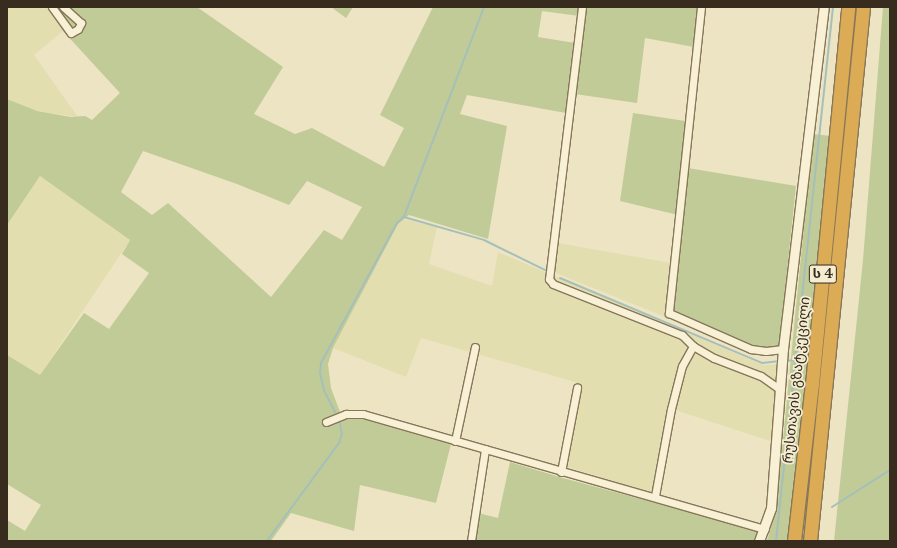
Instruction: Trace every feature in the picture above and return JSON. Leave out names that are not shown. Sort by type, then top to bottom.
[{"type":"highway","name":"რუსთავის გზატკეცილი","points":[[794,541],[812,384],[848,7]]},
{"type":"highway","name":"ს 4","points":[[810,541],[863,7]]},
{"type":"street","points":[[52,7],[71,33],[78,29],[81,23],[63,7]]},
{"type":"street","points":[[582,7],[549,279],[553,284],[682,335],[693,346],[714,358],[760,376],[781,390]]},
{"type":"street","points":[[701,7],[669,313],[751,349],[783,352]]},
{"type":"street","points":[[759,541],[765,529],[771,508],[783,371],[783,352],[824,7]]},
{"type":"street","points":[[655,496],[671,409],[682,366],[693,346]]},
{"type":"street","points":[[455,441],[475,347]]},
{"type":"street","points":[[561,472],[577,388]]},
{"type":"street","points":[[326,422],[346,414],[363,414],[561,472],[655,496],[666,502],[765,529]]},
{"type":"street","points":[[471,541],[485,449]]},
{"type":"shaded area","points":[[7,7],[47,7],[63,31],[34,55],[78,117],[37,111],[7,99]]},
{"type":"shaded area","points":[[40,176],[130,240],[40,375],[7,355],[7,225]]},
{"type":"shaded area","points":[[404,219],[437,227],[429,264],[492,286],[498,252],[763,365],[781,364],[773,442],[675,410],[659,495],[567,467],[582,384],[421,338],[406,377],[333,348],[398,224]]},
{"type":"shaded area","points":[[558,243],[671,263],[668,318],[553,272]]},
{"type":"green space","points":[[47,7],[197,7],[283,67],[254,114],[295,134],[312,128],[384,167],[404,128],[380,115],[433,7],[580,7],[579,16],[542,11],[538,37],[575,43],[566,113],[467,95],[460,114],[507,126],[488,239],[409,215],[398,224],[333,348],[328,364],[331,388],[343,420],[350,417],[367,420],[451,444],[436,503],[360,485],[354,531],[291,513],[271,541],[7,541],[7,520],[25,531],[41,505],[7,484],[7,355],[40,375],[84,313],[109,329],[149,273],[122,254],[130,240],[40,176],[7,225],[7,99],[37,111],[71,117],[85,116],[92,120],[120,93],[63,31]],"holes":[[[143,151],[237,184],[289,205],[307,181],[362,207],[342,240],[324,230],[271,297],[168,203],[152,215],[121,192]]]},
{"type":"green space","points":[[331,7],[353,7],[346,18]]},
{"type":"green space","points":[[585,7],[698,7],[694,47],[645,38],[637,103],[575,94]]},
{"type":"green space","points":[[883,7],[890,7],[890,541],[834,541],[863,260]]},
{"type":"green space","points":[[633,113],[685,121],[678,215],[620,201]]},
{"type":"green space","points":[[813,134],[831,136],[791,541],[767,541],[776,510]]},
{"type":"green space","points":[[688,168],[796,186],[779,347],[756,348],[677,316],[671,308]]},
{"type":"green space","points":[[510,462],[563,478],[760,531],[753,541],[475,541],[478,513],[498,518]]},
{"type":"waterway","points":[[484,7],[404,217],[484,240],[547,271]]},
{"type":"waterway","points":[[776,541],[833,7]]},
{"type":"waterway","points":[[335,412],[324,390],[320,373],[321,363],[397,223],[404,217]]},
{"type":"waterway","points":[[560,278],[762,363],[780,361]]},
{"type":"waterway","points":[[784,361],[796,360]]},
{"type":"waterway","points":[[267,541],[339,443],[342,434],[339,420]]},
{"type":"waterway","points":[[832,507],[890,470]]}]
